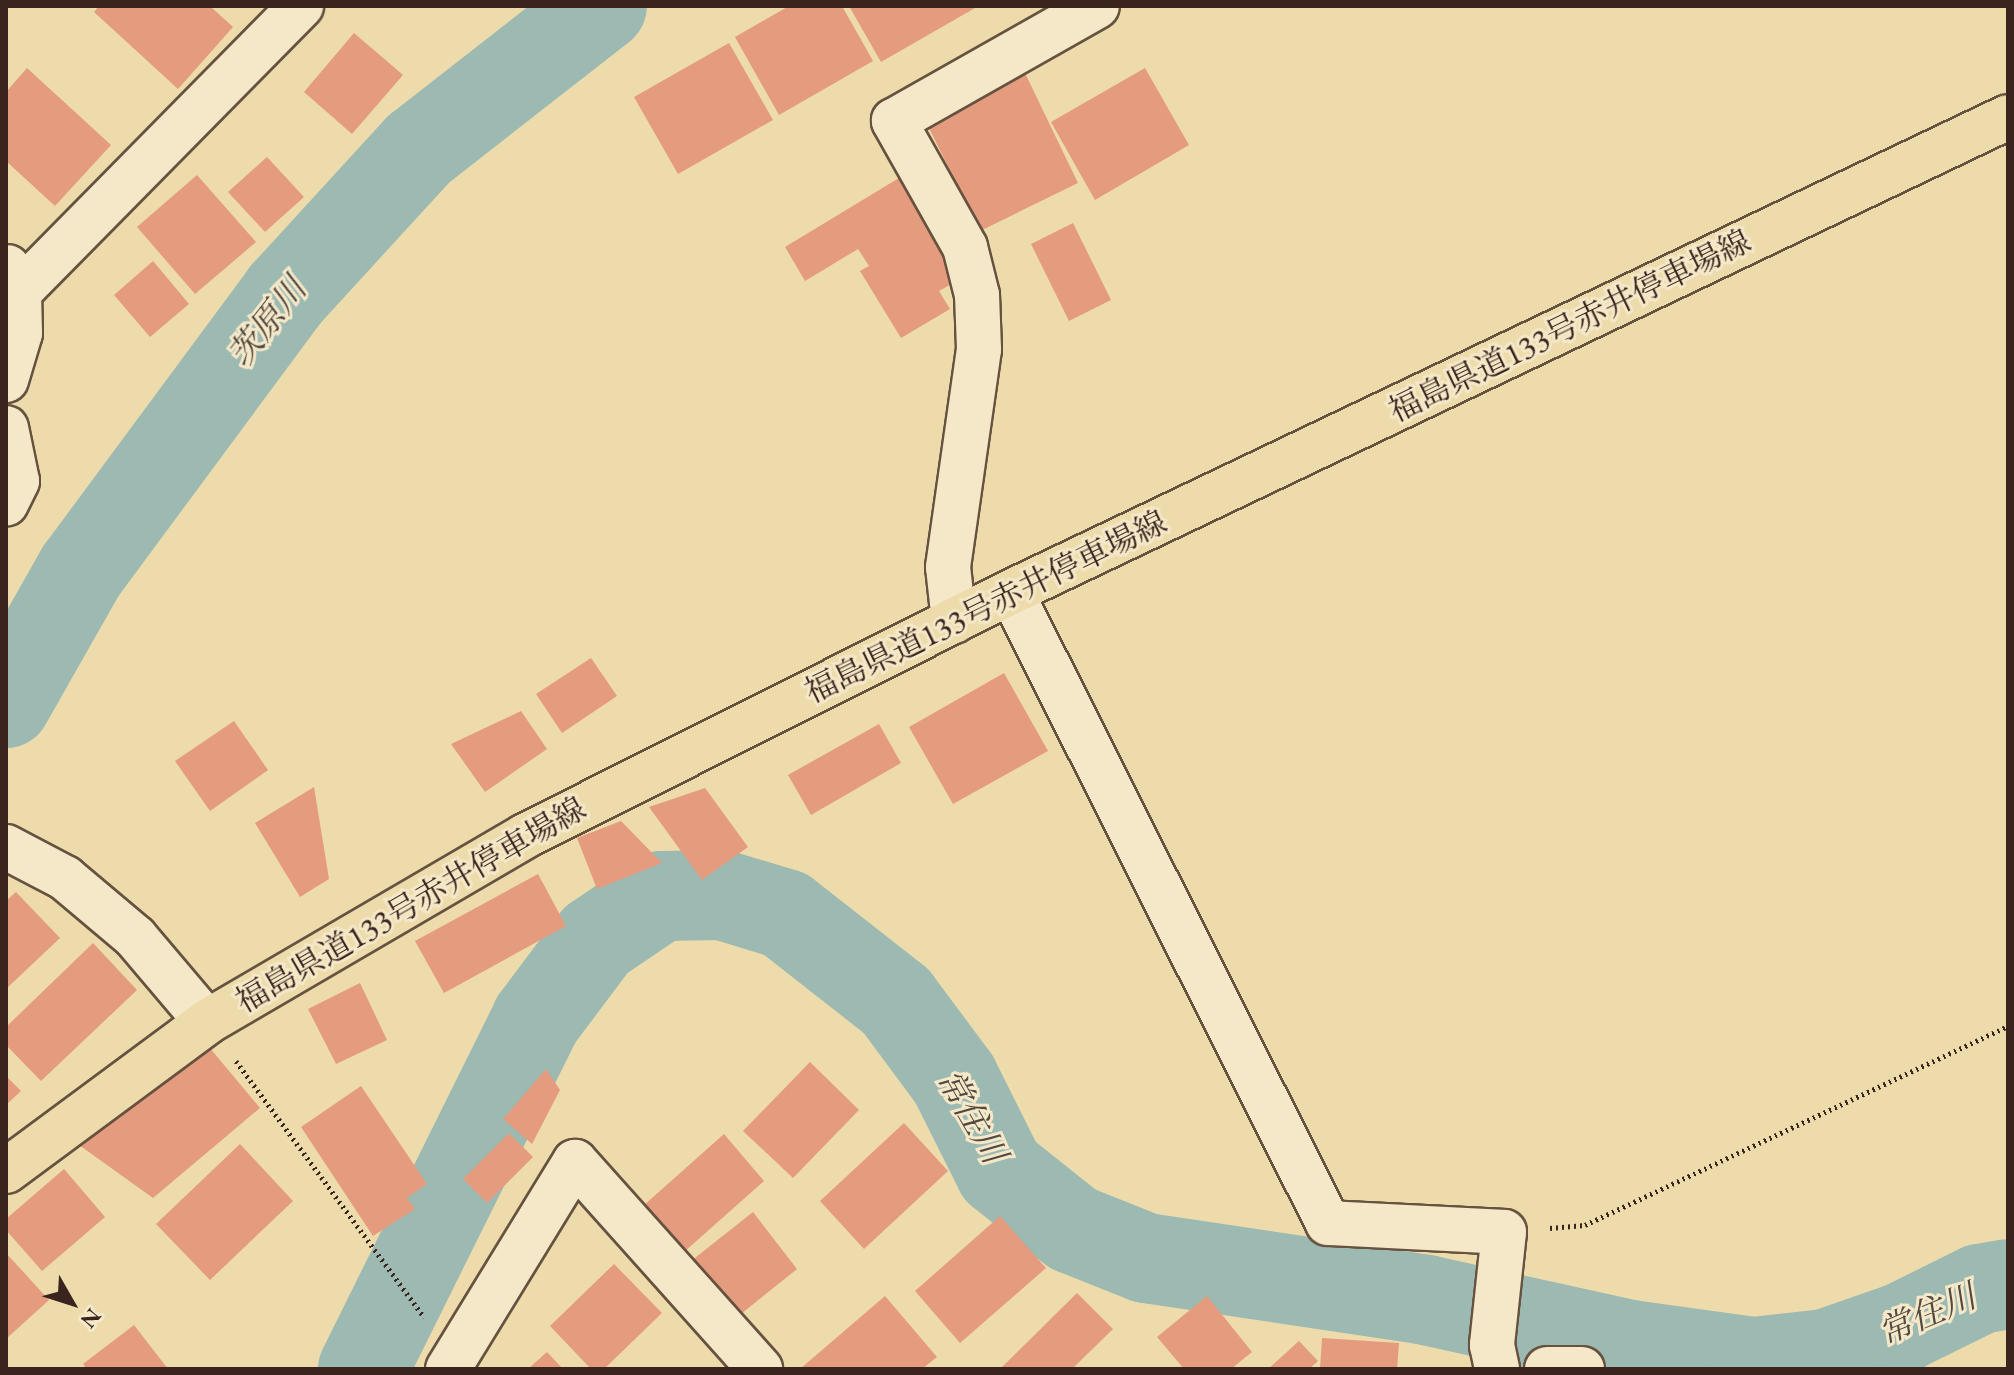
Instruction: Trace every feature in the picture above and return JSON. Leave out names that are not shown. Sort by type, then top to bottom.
[{"type":"main road","name":"福島県道133号赤井停車場線","points":[[6,1171],[207,1022],[525,836],[1011,592],[2008,117]]},
{"type":"street","points":[[6,380],[20,333],[12,277],[301,6]]},
{"type":"street","points":[[954,621],[948,567],[979,349],[977,295],[965,247],[894,121],[1097,6]]},
{"type":"street","points":[[6,428],[17,481],[6,504]]},
{"type":"street","points":[[1011,592],[1328,1223],[1503,1248],[1495,1357]]},
{"type":"street","points":[[6,847],[65,878],[135,937],[207,1022]]},
{"type":"street","points":[[448,1369],[575,1162],[760,1369]]},
{"type":"street","points":[[1547,1369],[1582,1369]]},
{"type":"path","points":[[207,1022],[387,1271],[428,1322]]},
{"type":"path","points":[[1503,1248],[1585,1225],[2008,1026]]},
{"type":"building","points":[[99,6],[210,6],[233,27],[178,89],[94,12]]},
{"type":"building","points":[[789,6],[842,6],[873,61],[779,115],[735,37]]},
{"type":"building","points":[[849,6],[974,6],[975,8],[881,62]]},
{"type":"building","points":[[354,33],[403,75],[352,134],[304,92]]},
{"type":"building","points":[[729,43],[773,120],[678,174],[634,97]]},
{"type":"building","points":[[27,68],[111,145],[55,206],[6,161],[6,92]]},
{"type":"building","points":[[1145,68],[1189,145],[1095,200],[1051,122]]},
{"type":"building","points":[[1024,71],[1078,183],[980,231],[925,120]]},
{"type":"building","points":[[267,157],[304,197],[265,232],[228,192]]},
{"type":"building","points":[[197,175],[256,242],[195,294],[137,227]]},
{"type":"building","points":[[899,178],[960,279],[939,291],[950,309],[901,338],[860,271],[869,266],[858,249],[805,281],[785,247]]},
{"type":"building","points":[[1073,223],[1111,300],[1069,321],[1031,244]]},
{"type":"building","points":[[153,261],[189,304],[150,337],[114,295]]},
{"type":"building","points":[[591,658],[617,696],[562,733],[536,694]]},
{"type":"building","points":[[1004,673],[1048,751],[953,804],[909,727]]},
{"type":"building","points":[[521,711],[547,749],[485,792],[451,744]]},
{"type":"building","points":[[234,721],[268,770],[210,811],[175,761]]},
{"type":"building","points":[[879,724],[901,763],[811,815],[788,775]]},
{"type":"building","points":[[314,787],[329,879],[300,897],[255,823]]},
{"type":"building","points":[[705,788],[748,847],[702,880],[649,807]]},
{"type":"building","points":[[621,821],[662,863],[597,889],[577,838]]},
{"type":"building","points":[[538,874],[566,926],[444,993],[415,941]]},
{"type":"building","points":[[16,892],[60,938],[6,989],[6,901]]},
{"type":"building","points":[[93,943],[137,990],[41,1081],[6,1045],[6,1027]]},
{"type":"building","points":[[360,983],[387,1040],[336,1064],[308,1009]]},
{"type":"building","points":[[204,1041],[260,1108],[153,1198],[79,1145]]},
{"type":"building","points":[[810,1062],[859,1110],[793,1178],[743,1131]]},
{"type":"building","points":[[546,1069],[560,1090],[532,1144],[503,1119]]},
{"type":"building","points":[[6,1076],[21,1091],[6,1105]]},
{"type":"building","points":[[361,1086],[427,1184],[407,1198],[415,1209],[373,1236],[301,1127]]},
{"type":"building","points":[[904,1123],[948,1171],[864,1249],[820,1201]]},
{"type":"building","points":[[509,1133],[533,1157],[487,1203],[463,1179]]},
{"type":"building","points":[[724,1134],[764,1181],[684,1252],[643,1206]]},
{"type":"building","points":[[240,1144],[293,1201],[210,1280],[156,1224]]},
{"type":"building","points":[[64,1169],[105,1217],[42,1271],[6,1230],[6,1219]]},
{"type":"building","points":[[753,1212],[797,1269],[731,1322],[686,1265]]},
{"type":"building","points":[[1000,1216],[1046,1268],[960,1343],[915,1291]]},
{"type":"building","points":[[6,1253],[49,1300],[6,1339]]},
{"type":"building","points":[[614,1264],[662,1313],[604,1369],[591,1369],[550,1326]]},
{"type":"building","points":[[1077,1293],[1113,1329],[1072,1369],[1000,1369]]},
{"type":"building","points":[[885,1296],[937,1357],[922,1369],[800,1369]]},
{"type":"building","points":[[1207,1296],[1252,1352],[1231,1369],[1184,1369],[1157,1337]]},
{"type":"building","points":[[134,1325],[168,1369],[87,1369],[83,1364]]},
{"type":"building","points":[[1322,1338],[1399,1343],[1397,1369],[1320,1369]]},
{"type":"building","points":[[1299,1341],[1318,1361],[1309,1369],[1268,1369]]},
{"type":"building","points":[[547,1352],[563,1369],[528,1369]]},
{"type":"waterway","name":"茨原川","points":[[6,703],[81,571],[286,294],[419,149],[602,6]]},
{"type":"waterway","name":"常住川","points":[[363,1369],[536,1020],[596,940],[661,896],[722,895],[785,914],[896,1001],[954,1079],[1000,1171],[1073,1229],[1146,1258],[1426,1300],[1631,1345],[1754,1362],[1826,1354],[1903,1327],[1980,1289],[2008,1284]]}]
